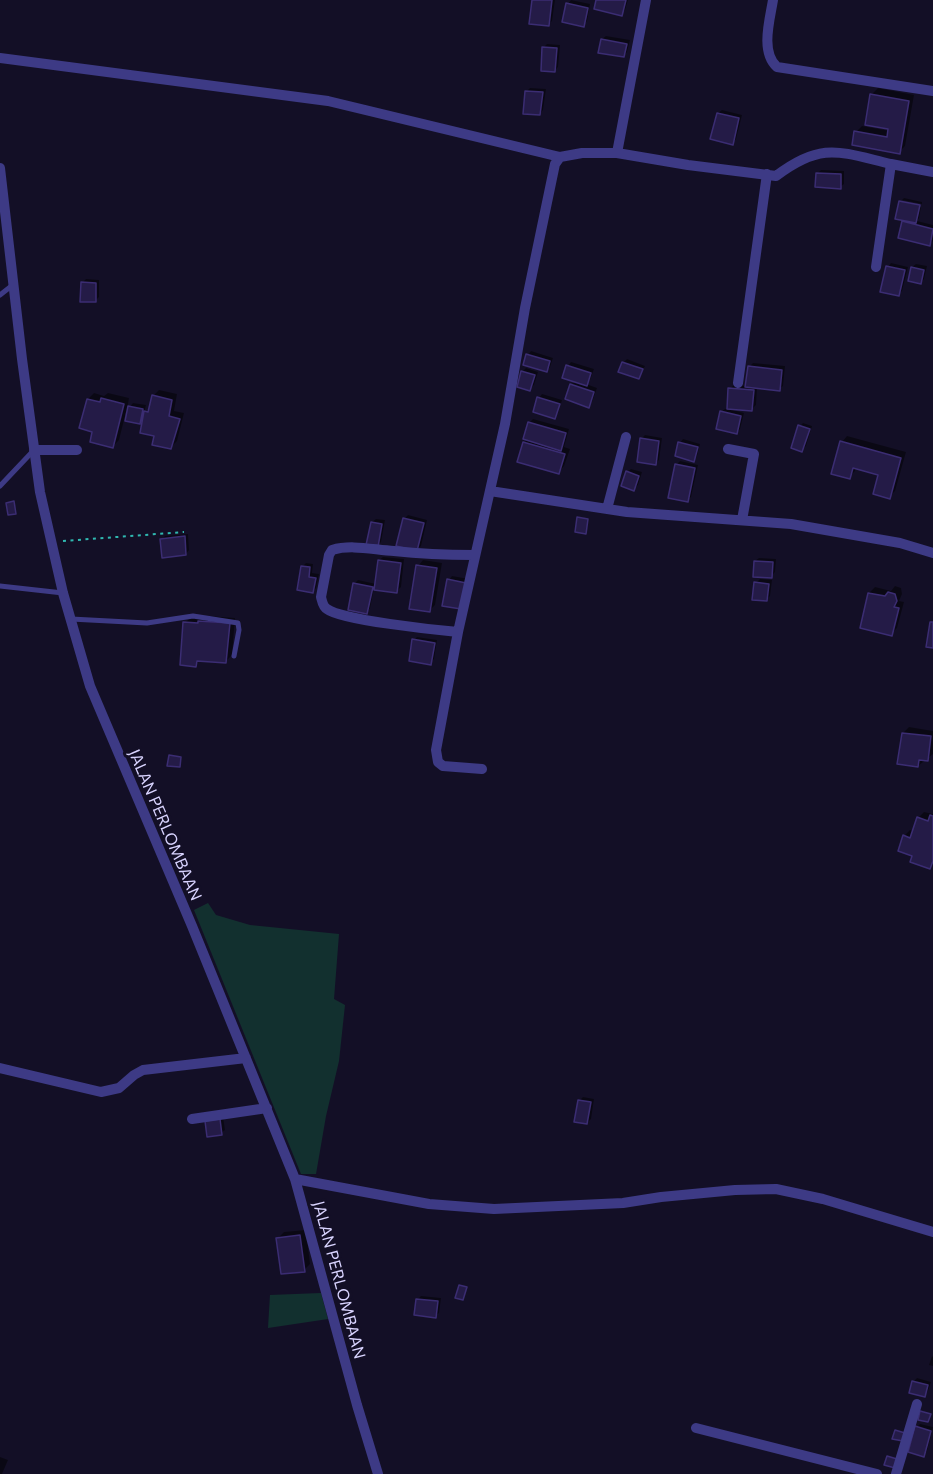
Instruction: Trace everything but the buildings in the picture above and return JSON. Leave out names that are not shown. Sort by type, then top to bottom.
[{"type":"street","points":[[617,153],[646,0]]},
{"type":"street","points":[[773,0],[768,44],[772,63],[777,67],[933,91]]},
{"type":"street","points":[[0,58],[328,101],[560,157],[582,153],[617,153],[776,176],[798,160],[832,151],[933,172]]},
{"type":"street","points":[[482,769],[443,766],[438,762],[436,750],[474,555],[505,424],[542,224],[555,164],[560,157]]},
{"type":"street","points":[[876,267],[891,164]]},
{"type":"street","name":"JALAN PERLOMBAAN","points":[[0,168],[34,450],[63,593],[90,686],[295,1179],[378,1474]]},
{"type":"street","points":[[738,383],[766,174]]},
{"type":"street","points":[[607,509],[626,437]]},
{"type":"street","points":[[728,449],[754,454],[742,520]]},
{"type":"street","points":[[34,450],[77,450]]},
{"type":"street","points":[[490,491],[607,509],[791,524],[900,543],[933,553]]},
{"type":"street","points":[[458,632],[386,623],[335,613],[326,609],[321,597],[329,555],[332,550],[341,548],[438,555],[474,555]]},
{"type":"street","points":[[0,1068],[101,1092],[119,1088],[143,1070],[246,1058]]},
{"type":"street","points":[[192,1119],[267,1108]]},
{"type":"street","points":[[295,1179],[429,1204],[494,1209],[623,1203],[679,1195],[776,1189],[823,1199],[933,1232]]},
{"type":"street","points":[[896,1474],[917,1404]]},
{"type":"street","points":[[696,1428],[877,1474]]},
{"type":"lane","points":[[0,295],[15,283]]},
{"type":"lane","points":[[0,486],[34,450]]},
{"type":"lane","points":[[0,586],[63,593]]},
{"type":"lane","points":[[71,619],[147,623],[194,616],[231,621],[238,623],[239,630],[234,656]]},
{"type":"path","points":[[51,541],[184,532]]},
{"type":"green space","points":[[208,903],[216,915],[250,925],[339,934],[334,999],[345,1005],[339,1061],[316,1174],[301,1174],[194,910]]},
{"type":"green space","points":[[321,1293],[328,1319],[268,1328],[270,1295]]}]
